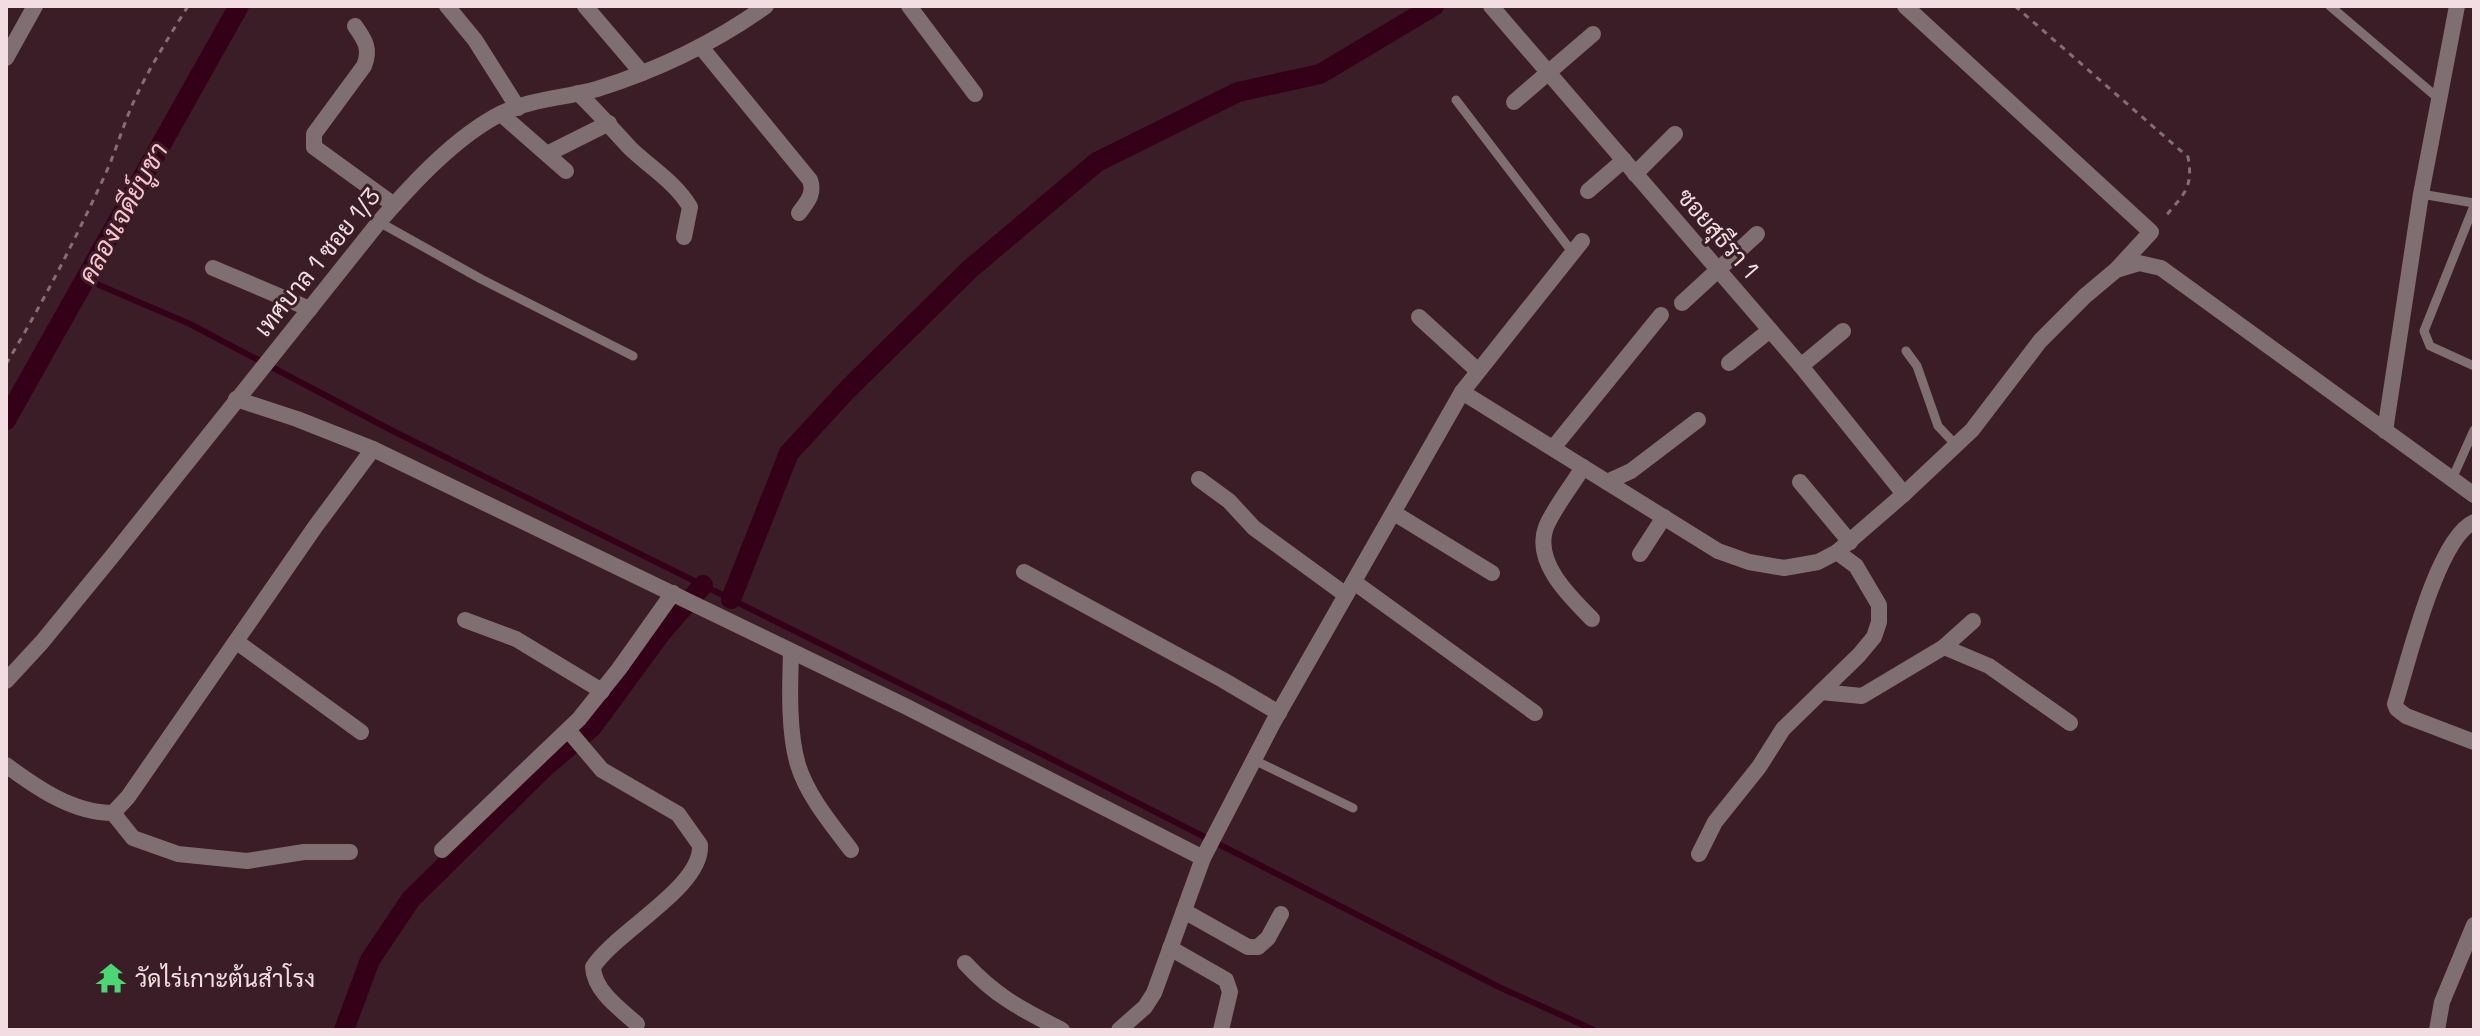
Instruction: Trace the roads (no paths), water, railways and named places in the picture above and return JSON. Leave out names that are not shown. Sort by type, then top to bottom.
[{"type":"street","points":[[6,58],[35,6]]},
{"type":"street","points":[[447,6],[475,40],[518,108]]},
{"type":"street","points":[[585,6],[642,73]]},
{"type":"street","name":"เทศบาล 1 ซอย 1/3","points":[[6,681],[96,576],[407,190],[469,135],[501,114],[642,73],[728,33],[766,6]]},
{"type":"street","points":[[909,6],[975,94]]},
{"type":"street","name":"ซอยสุธีรา 1","points":[[1491,6],[1801,366],[1904,494]]},
{"type":"street","points":[[1462,392],[1718,551],[1749,562],[1784,568],[1818,562],[1844,547],[1972,430],[2040,341],[2116,270],[2151,232],[1905,6]]},
{"type":"street","points":[[2385,431],[2421,194],[2457,6]]},
{"type":"street","points":[[355,26],[366,41],[369,55],[314,134],[314,147],[394,205]]},
{"type":"street","points":[[1514,102],[1593,34]]},
{"type":"street","points":[[701,47],[810,180],[813,188],[810,198],[799,213]]},
{"type":"street","points":[[578,93],[631,149],[684,196],[690,207],[684,237]]},
{"type":"street","points":[[501,114],[566,171]]},
{"type":"street","points":[[547,154],[609,123]]},
{"type":"street","points":[[1635,174],[1675,134]]},
{"type":"street","points":[[1588,191],[1624,160]]},
{"type":"street","points":[[1682,303],[1757,234]]},
{"type":"street","points":[[1119,1030],[1145,1007],[1154,993],[1216,831],[1279,713],[1462,392],[1577,247]]},
{"type":"street","points":[[2116,270],[2139,263],[2161,268],[2474,495]]},
{"type":"street","points":[[213,268],[310,309]]},
{"type":"street","points":[[1553,448],[1661,315]]},
{"type":"street","points":[[1419,317],[1478,371]]},
{"type":"street","points":[[1729,363],[1770,330]]},
{"type":"street","points":[[1801,366],[1843,331]]},
{"type":"street","points":[[242,392],[297,419],[373,449],[683,598],[1204,856]]},
{"type":"street","points":[[1607,482],[1631,471],[1698,420]]},
{"type":"street","points":[[113,813],[128,797],[315,527],[373,449]]},
{"type":"street","points":[[1583,467],[1546,528],[1544,544],[1552,576],[1592,619]]},
{"type":"street","points":[[1199,479],[1229,501],[1254,528],[1350,588],[1535,713]]},
{"type":"street","points":[[1699,854],[1715,822],[1759,767],[1783,729],[1859,655],[1874,637],[1879,622],[1879,605],[1871,588],[1800,482]]},
{"type":"street","points":[[1394,513],[1492,573]]},
{"type":"street","points":[[1640,554],[1664,517]]},
{"type":"street","points":[[2474,522],[2465,526],[2450,545],[2432,587],[2395,704],[2406,716],[2474,742]]},
{"type":"street","points":[[1024,572],[1279,713]]},
{"type":"street","points":[[442,850],[573,737],[602,691],[683,598]]},
{"type":"street","points":[[465,620],[516,639],[602,691]]},
{"type":"street","points":[[1821,692],[1862,696],[1944,647],[1973,621]]},
{"type":"street","points":[[237,642],[361,732]]},
{"type":"street","points":[[1944,647],[1989,666],[2070,723]]},
{"type":"street","points":[[791,652],[791,699],[798,765],[830,822],[851,850]]},
{"type":"street","points":[[573,737],[602,770],[678,814],[700,845],[698,863],[684,881],[625,932],[593,967],[596,982],[602,990],[637,1024]]},
{"type":"street","points":[[6,765],[57,798],[89,810],[113,813],[133,838],[178,854],[247,861],[304,852],[350,852]]},
{"type":"street","points":[[1184,911],[1248,947],[1258,947],[1268,938],[1281,914]]},
{"type":"street","points":[[2437,1030],[2442,1002],[2474,925]]},
{"type":"street","points":[[1170,948],[1205,965],[1226,980],[1230,992],[1221,1030]]},
{"type":"street","points":[[965,963],[987,987],[1062,1030]]},
{"type":"lane","points":[[2330,6],[2439,99]]},
{"type":"lane","points":[[1456,100],[1577,247]]},
{"type":"lane","points":[[2421,194],[2474,204],[2424,331],[2430,346],[2474,366]]},
{"type":"lane","points":[[379,222],[481,279],[633,356]]},
{"type":"lane","points":[[1906,351],[1917,366],[1938,426],[1956,445]]},
{"type":"lane","points":[[2452,479],[2474,430]]},
{"type":"lane","points":[[1254,760],[1353,808]]},
{"type":"waterway","name":"คลองเจดีย์บูชา","points":[[6,420],[239,6]]},
{"type":"waterway","points":[[731,599],[789,453],[848,389],[970,269],[1097,162],[1238,92],[1320,74],[1434,6]]},
{"type":"waterway","points":[[85,279],[190,324],[393,431],[1038,752],[1499,987],[1594,1030]]},
{"type":"waterway","points":[[344,1030],[370,960],[411,899],[546,766],[592,727],[661,633],[703,585]]},
{"type":"place","name":"วัดไร่เกาะต้นสำโรง","points":[[111,978]]}]
